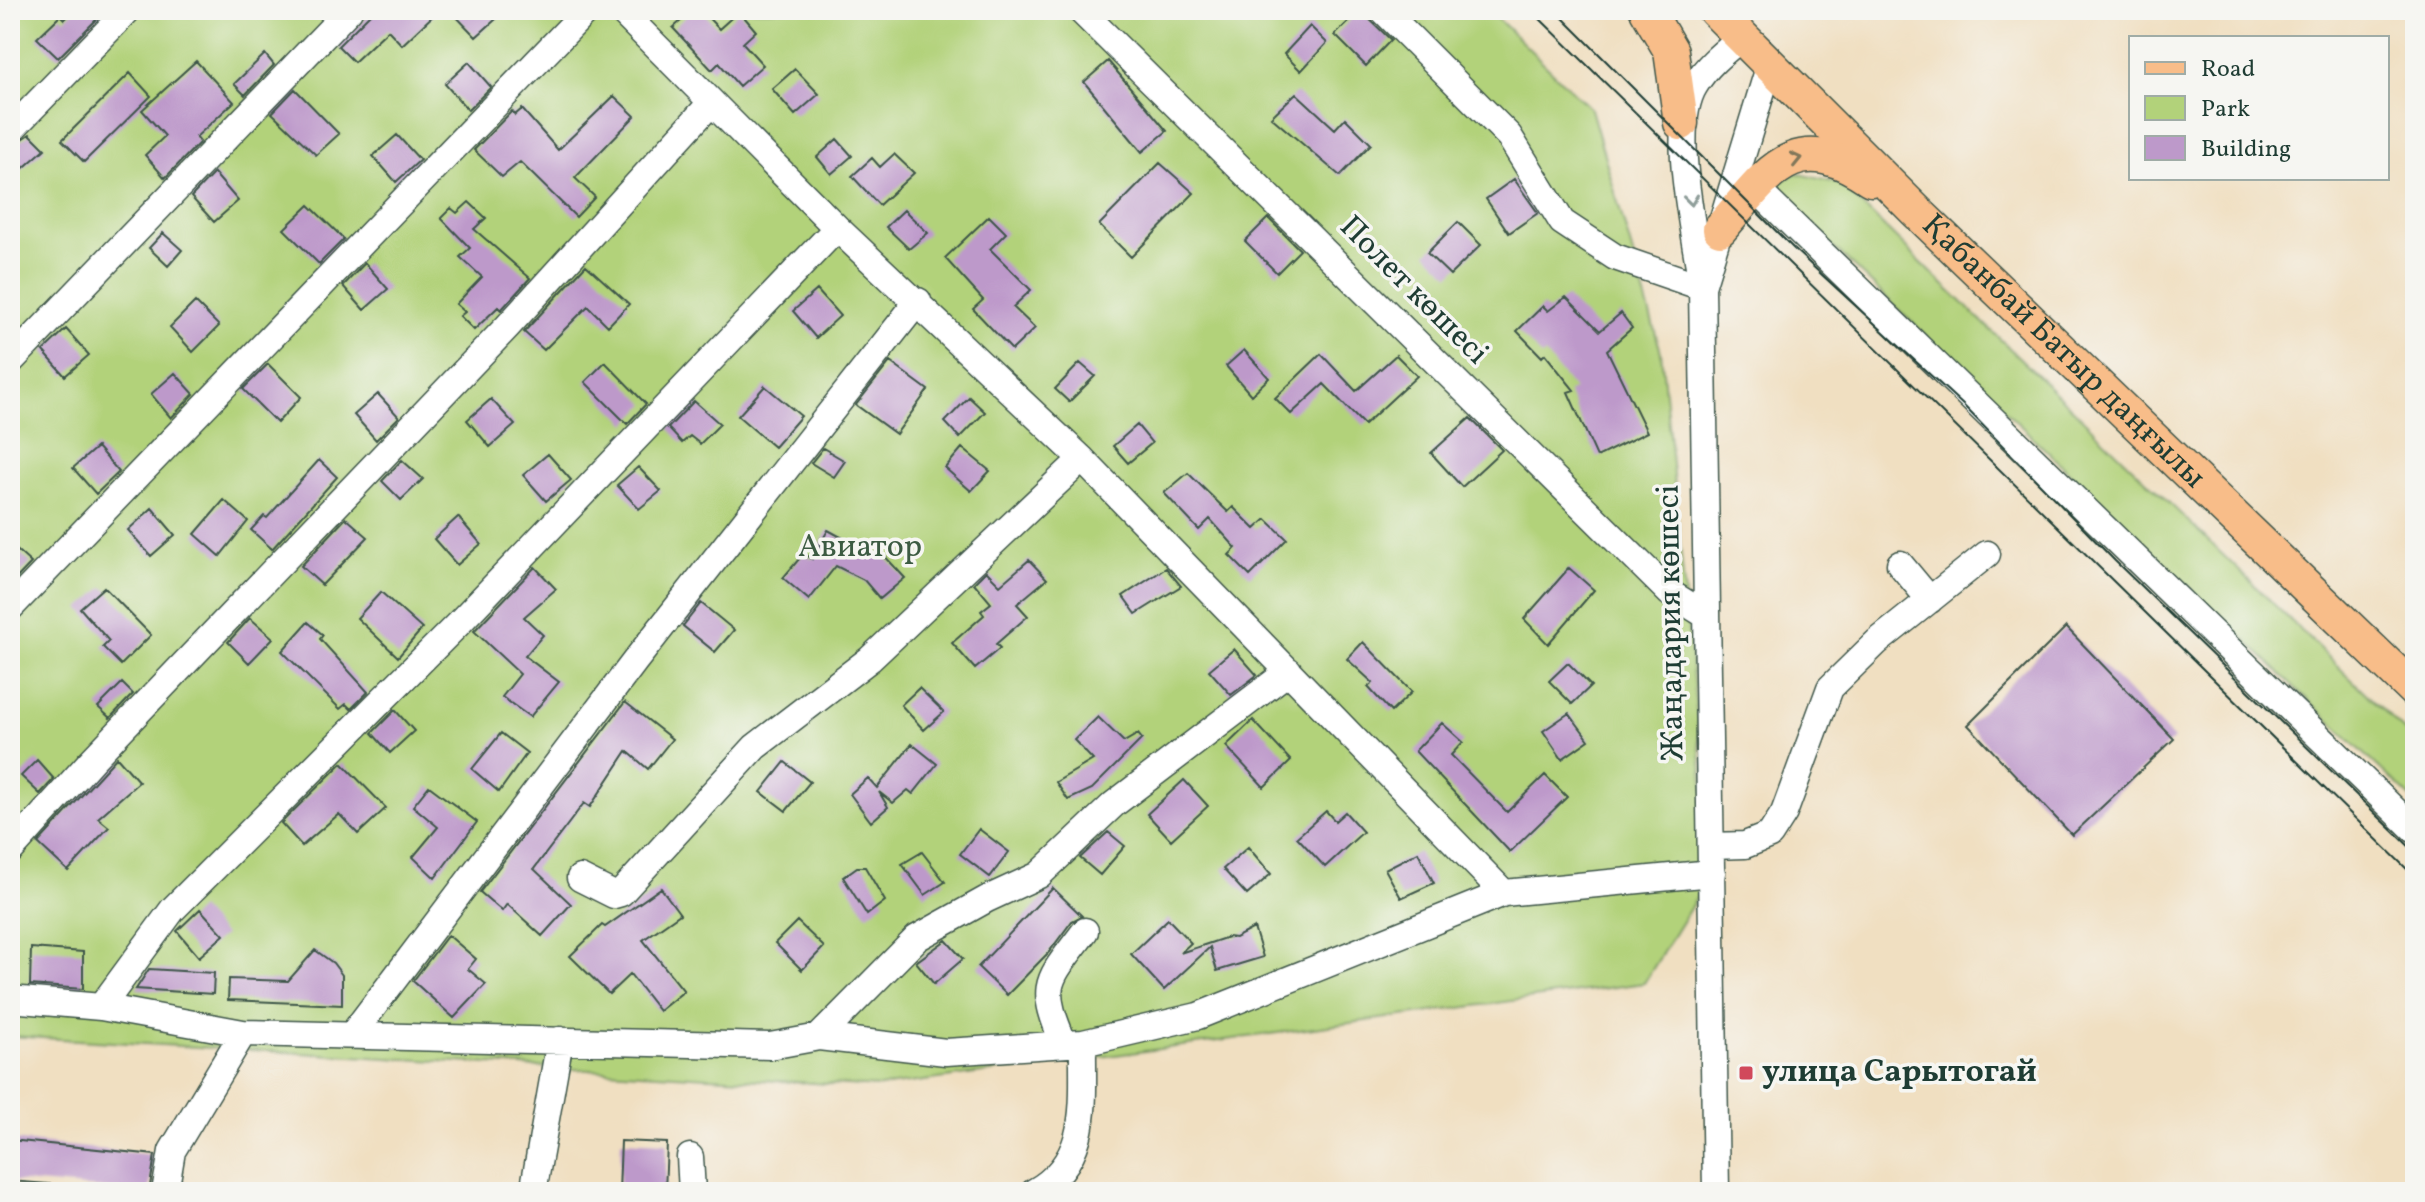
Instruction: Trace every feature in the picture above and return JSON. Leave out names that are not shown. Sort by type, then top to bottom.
[{"type":"main road","points":[[1647,10],[1671,51],[1681,123]]},
{"type":"main road","name":"Қабанбай Батыр даңғылы","points":[[1715,10],[1916,211],[2415,691]]},
{"type":"main road","points":[[1720,229],[1772,169],[1786,160],[1816,156],[1848,164],[1916,211]]},
{"type":"street","points":[[10,131],[128,10]]},
{"type":"street","points":[[10,362],[349,10]]},
{"type":"street","points":[[10,608],[587,10]]},
{"type":"street","points":[[620,10],[837,228],[918,301],[1082,459],[1504,893]]},
{"type":"street","name":"Полет көшесі","points":[[1080,10],[1670,593],[1704,614]]},
{"type":"street","points":[[1383,10],[1509,136],[1562,222],[1615,257],[1702,287],[1681,123],[1693,87],[1713,60],[1742,37]]},
{"type":"street","name":"Жаңадария көшесі","points":[[1716,1192],[1712,873],[1704,614],[1702,287],[1770,64]]},
{"type":"street","points":[[10,851],[114,737],[507,327],[711,103]]},
{"type":"street","points":[[1755,188],[2415,830]]},
{"type":"street","points":[[101,1007],[173,909],[457,625],[837,228]]},
{"type":"street","points":[[352,1035],[635,661],[918,301]]},
{"type":"street","points":[[580,878],[614,895],[621,893],[755,747],[870,659],[1082,459]]},
{"type":"street","points":[[1711,846],[1745,845],[1770,835],[1784,813],[1830,688],[1987,554]]},
{"type":"street","points":[[1900,564],[1930,600]]},
{"type":"street","points":[[819,1037],[917,938],[987,899],[1039,875],[1114,804],[1289,671]]},
{"type":"street","points":[[10,999],[101,1007],[243,1033],[770,1046],[819,1037],[946,1052],[1073,1044],[1198,1016],[1504,893],[1712,873]]},
{"type":"street","points":[[1034,1192],[1055,1180],[1082,1132],[1073,1044],[1046,998],[1051,977],[1085,931]]},
{"type":"street","points":[[165,1192],[172,1151],[243,1033]]},
{"type":"street","points":[[533,1192],[560,1040]]},
{"type":"street","points":[[690,1157],[692,1192]]},
{"type":"green space","name":"Авиатор","points":[[10,10],[1489,10],[1591,109],[1661,352],[1712,873],[1644,983],[880,1087],[10,1036]]},
{"type":"green space","points":[[1796,173],[1840,184],[2415,741],[2415,802],[1770,187]]},
{"type":"building","points":[[74,10],[106,10],[58,58],[37,38],[61,15],[65,19]]},
{"type":"building","points":[[368,10],[439,10],[402,45],[388,30],[354,62],[338,46],[371,13]]},
{"type":"building","points":[[450,10],[506,10],[476,37]]},
{"type":"building","points":[[693,10],[701,10],[719,29],[739,11],[756,31],[743,43],[763,65],[739,86],[719,63],[712,70],[673,28]]},
{"type":"building","points":[[1360,10],[1391,40],[1366,66],[1335,35]]},
{"type":"building","points":[[1310,26],[1327,43],[1301,71],[1284,54]]},
{"type":"building","points":[[265,54],[274,65],[245,95],[234,84]]},
{"type":"building","points":[[196,61],[234,102],[196,137],[200,142],[165,178],[145,155],[165,136],[142,110]]},
{"type":"building","points":[[1108,61],[1167,131],[1142,152],[1084,82]]},
{"type":"building","points":[[469,62],[491,87],[468,110],[445,84]]},
{"type":"building","points":[[795,69],[819,94],[795,115],[772,89]]},
{"type":"building","points":[[130,73],[151,96],[84,162],[62,140]]},
{"type":"building","points":[[295,89],[339,134],[316,155],[272,113]]},
{"type":"building","points":[[1296,93],[1335,129],[1345,118],[1371,144],[1340,176],[1271,117]]},
{"type":"building","points":[[614,96],[635,116],[575,178],[595,197],[576,217],[520,162],[502,177],[474,150],[512,111],[515,115],[522,109],[558,150]]},
{"type":"building","points":[[30,134],[45,149],[20,171],[10,160],[10,148]]},
{"type":"building","points":[[397,135],[420,160],[396,182],[373,156]]},
{"type":"building","points":[[837,139],[852,156],[831,174],[817,157]]},
{"type":"building","points":[[894,154],[914,173],[879,205],[852,176],[872,158],[880,167]]},
{"type":"building","points":[[1160,163],[1194,193],[1131,257],[1099,225]]},
{"type":"building","points":[[214,173],[238,201],[214,222],[191,197]]},
{"type":"building","points":[[1514,179],[1538,213],[1509,233],[1486,199]]},
{"type":"building","points":[[469,202],[486,218],[474,229],[530,278],[501,310],[498,307],[474,330],[460,316],[465,312],[456,304],[482,277],[460,257],[470,248],[441,218],[451,208],[457,213]]},
{"type":"building","points":[[309,205],[344,239],[319,264],[284,229]]},
{"type":"building","points":[[904,210],[928,233],[909,249],[886,227]]},
{"type":"building","points":[[989,216],[1006,233],[990,249],[1031,290],[1013,307],[1035,328],[1012,350],[973,309],[983,300],[945,258]]},
{"type":"building","points":[[1268,218],[1300,250],[1277,273],[1245,241]]},
{"type":"building","points":[[1458,222],[1481,245],[1450,275],[1427,253]]},
{"type":"building","points":[[163,233],[182,250],[168,266],[149,248]]},
{"type":"building","points":[[365,263],[388,289],[364,310],[343,286]]},
{"type":"building","points":[[586,265],[629,304],[608,326],[588,306],[544,350],[524,332]]},
{"type":"building","points":[[817,290],[840,316],[816,338],[793,311]]},
{"type":"building","points":[[1566,297],[1600,331],[1621,313],[1632,328],[1607,350],[1647,432],[1597,457],[1568,392],[1574,390],[1545,354],[1542,357],[1517,331],[1543,306],[1548,311]]},
{"type":"building","points":[[195,302],[219,326],[193,352],[170,327]]},
{"type":"building","points":[[66,329],[89,355],[65,376],[43,351]]},
{"type":"building","points":[[1244,350],[1269,378],[1251,395],[1226,366]]},
{"type":"building","points":[[1321,354],[1356,391],[1396,355],[1417,376],[1364,425],[1324,384],[1291,414],[1275,398]]},
{"type":"building","points":[[605,362],[646,404],[627,424],[585,382]]},
{"type":"building","points":[[890,362],[928,390],[896,434],[856,405]]},
{"type":"building","points":[[1080,363],[1095,376],[1069,402],[1055,389]]},
{"type":"building","points":[[268,364],[301,397],[277,423],[243,389]]},
{"type":"building","points":[[175,373],[194,394],[171,418],[151,394]]},
{"type":"building","points":[[765,386],[801,416],[774,447],[738,416]]},
{"type":"building","points":[[378,394],[399,417],[376,440],[354,415]]},
{"type":"building","points":[[969,397],[985,412],[960,438],[945,422]]},
{"type":"building","points":[[491,399],[515,425],[490,447],[467,420]]},
{"type":"building","points":[[694,401],[720,424],[700,444],[690,436],[682,443],[668,428]]},
{"type":"building","points":[[1470,418],[1502,450],[1462,487],[1431,453]]},
{"type":"building","points":[[1137,425],[1152,443],[1128,463],[1113,446]]},
{"type":"building","points":[[97,447],[119,472],[96,494],[73,468]]},
{"type":"building","points":[[823,448],[845,461],[834,477],[811,463]]},
{"type":"building","points":[[962,448],[990,471],[971,491],[945,468]]},
{"type":"building","points":[[548,454],[571,480],[546,501],[523,475]]},
{"type":"building","points":[[319,460],[337,477],[272,549],[251,530],[264,516],[267,518]]},
{"type":"building","points":[[402,460],[423,479],[401,500],[382,481]]},
{"type":"building","points":[[638,467],[661,491],[639,509],[617,485]]},
{"type":"building","points":[[1188,473],[1228,512],[1233,507],[1255,529],[1266,519],[1287,539],[1250,576],[1229,555],[1236,548],[1210,519],[1199,530],[1164,493]]},
{"type":"building","points":[[224,500],[248,521],[220,556],[195,534]]},
{"type":"building","points":[[152,508],[175,535],[151,556],[128,530]]},
{"type":"building","points":[[458,517],[481,544],[457,565],[434,539]]},
{"type":"building","points":[[346,518],[368,537],[322,585],[301,566]]},
{"type":"building","points":[[828,530],[876,556],[881,552],[905,578],[880,599],[864,580],[836,566],[809,600],[783,578],[804,553],[812,559]]},
{"type":"building","points":[[10,544],[31,563],[10,585]]},
{"type":"building","points":[[1029,560],[1047,579],[1017,604],[1028,616],[996,644],[1000,648],[975,669],[952,643],[984,615],[981,611],[991,603],[974,583],[986,571],[1000,585]]},
{"type":"building","points":[[535,567],[556,589],[524,617],[543,635],[525,656],[559,682],[530,717],[502,697],[520,674],[474,631]]},
{"type":"building","points":[[1166,568],[1181,586],[1136,614],[1123,596]]},
{"type":"building","points":[[1569,568],[1594,590],[1548,644],[1524,619]]},
{"type":"building","points":[[104,587],[151,635],[121,665],[103,647],[109,641],[80,608]]},
{"type":"building","points":[[381,592],[422,629],[398,657],[357,618]]},
{"type":"building","points":[[701,603],[734,630],[715,652],[683,626]]},
{"type":"building","points":[[250,618],[273,638],[249,663],[228,642]]},
{"type":"building","points":[[308,622],[323,635],[320,639],[368,692],[351,709],[346,704],[340,709],[282,651]]},
{"type":"building","points":[[2066,627],[2174,739],[2072,835],[1968,725]]},
{"type":"building","points":[[1363,642],[1412,692],[1391,712],[1368,687],[1373,683],[1347,659]]},
{"type":"building","points":[[1234,649],[1257,675],[1231,695],[1209,670]]},
{"type":"building","points":[[1568,663],[1591,686],[1572,704],[1549,681]]},
{"type":"building","points":[[122,683],[133,694],[110,718],[98,707]]},
{"type":"building","points":[[919,688],[944,712],[924,730],[901,705]]},
{"type":"building","points":[[625,702],[672,739],[648,769],[627,751],[590,807],[584,803],[534,869],[571,904],[542,936],[507,904],[502,911],[480,892]]},
{"type":"building","points":[[395,710],[414,731],[390,753],[372,733]]},
{"type":"building","points":[[1569,713],[1589,740],[1562,759],[1543,731]]},
{"type":"building","points":[[1098,717],[1124,742],[1138,734],[1142,739],[1092,789],[1068,800],[1056,782],[1093,760],[1074,740]]},
{"type":"building","points":[[1253,720],[1291,761],[1264,787],[1226,746]]},
{"type":"building","points":[[1442,723],[1463,742],[1451,755],[1507,812],[1545,775],[1567,797],[1510,852],[1415,751]]},
{"type":"building","points":[[501,733],[527,753],[499,792],[472,769]]},
{"type":"building","points":[[912,744],[937,764],[913,794],[908,790],[893,803],[879,792],[888,807],[871,822],[850,794],[868,778],[877,788]]},
{"type":"building","points":[[117,757],[139,782],[98,818],[109,827],[68,871],[38,843]]},
{"type":"building","points":[[37,760],[54,779],[40,794],[21,776]]},
{"type":"building","points":[[785,762],[810,782],[786,811],[761,792]]},
{"type":"building","points":[[342,763],[386,808],[358,834],[339,814],[302,846],[281,823]]},
{"type":"building","points":[[1184,780],[1208,806],[1171,840],[1147,814]]},
{"type":"building","points":[[429,786],[477,822],[435,878],[413,857],[438,827],[413,806]]},
{"type":"building","points":[[1326,811],[1335,821],[1345,812],[1363,832],[1325,867],[1297,837]]},
{"type":"building","points":[[979,829],[1009,852],[990,877],[960,854]]},
{"type":"building","points":[[1108,832],[1125,846],[1100,875],[1080,858]]},
{"type":"building","points":[[1248,847],[1271,874],[1247,895],[1223,869]]},
{"type":"building","points":[[922,852],[945,882],[925,895],[902,864]]},
{"type":"building","points":[[1418,852],[1434,883],[1401,898],[1385,869]]},
{"type":"building","points":[[857,867],[865,867],[885,901],[867,915],[843,877]]},
{"type":"building","points":[[661,888],[680,914],[643,940],[684,991],[659,1011],[630,974],[609,994],[570,956],[602,925],[605,927]]},
{"type":"building","points":[[1053,888],[1082,916],[1072,921],[1049,952],[1007,995],[978,967]]},
{"type":"building","points":[[200,909],[224,935],[199,957],[177,931]]},
{"type":"building","points":[[1168,919],[1191,943],[1180,953],[1228,937],[1235,938],[1254,928],[1263,957],[1217,971],[1210,947],[1164,990],[1131,954]]},
{"type":"building","points":[[797,921],[824,947],[802,970],[775,943]]},
{"type":"building","points":[[448,935],[476,959],[468,969],[486,984],[454,1018],[413,981]]},
{"type":"building","points":[[946,940],[963,959],[934,984],[916,962]]},
{"type":"building","points":[[31,948],[83,952],[83,989],[30,985]]},
{"type":"building","points":[[315,950],[333,963],[342,975],[342,1005],[228,1000],[229,979],[288,981]]},
{"type":"building","points":[[149,969],[214,973],[213,994],[136,989]]},
{"type":"building","points":[[10,1140],[155,1155],[149,1192],[10,1181]]},
{"type":"building","points":[[621,1141],[667,1143],[665,1192],[619,1192]]},
{"type":"tram line","points":[[1531,10],[2415,877]]},
{"type":"tram line","points":[[1555,10],[1794,249],[1964,406],[2115,561],[2415,852]]},
{"type":"place","name":"улица Сарытогай","points":[[1746,1073]]}]
